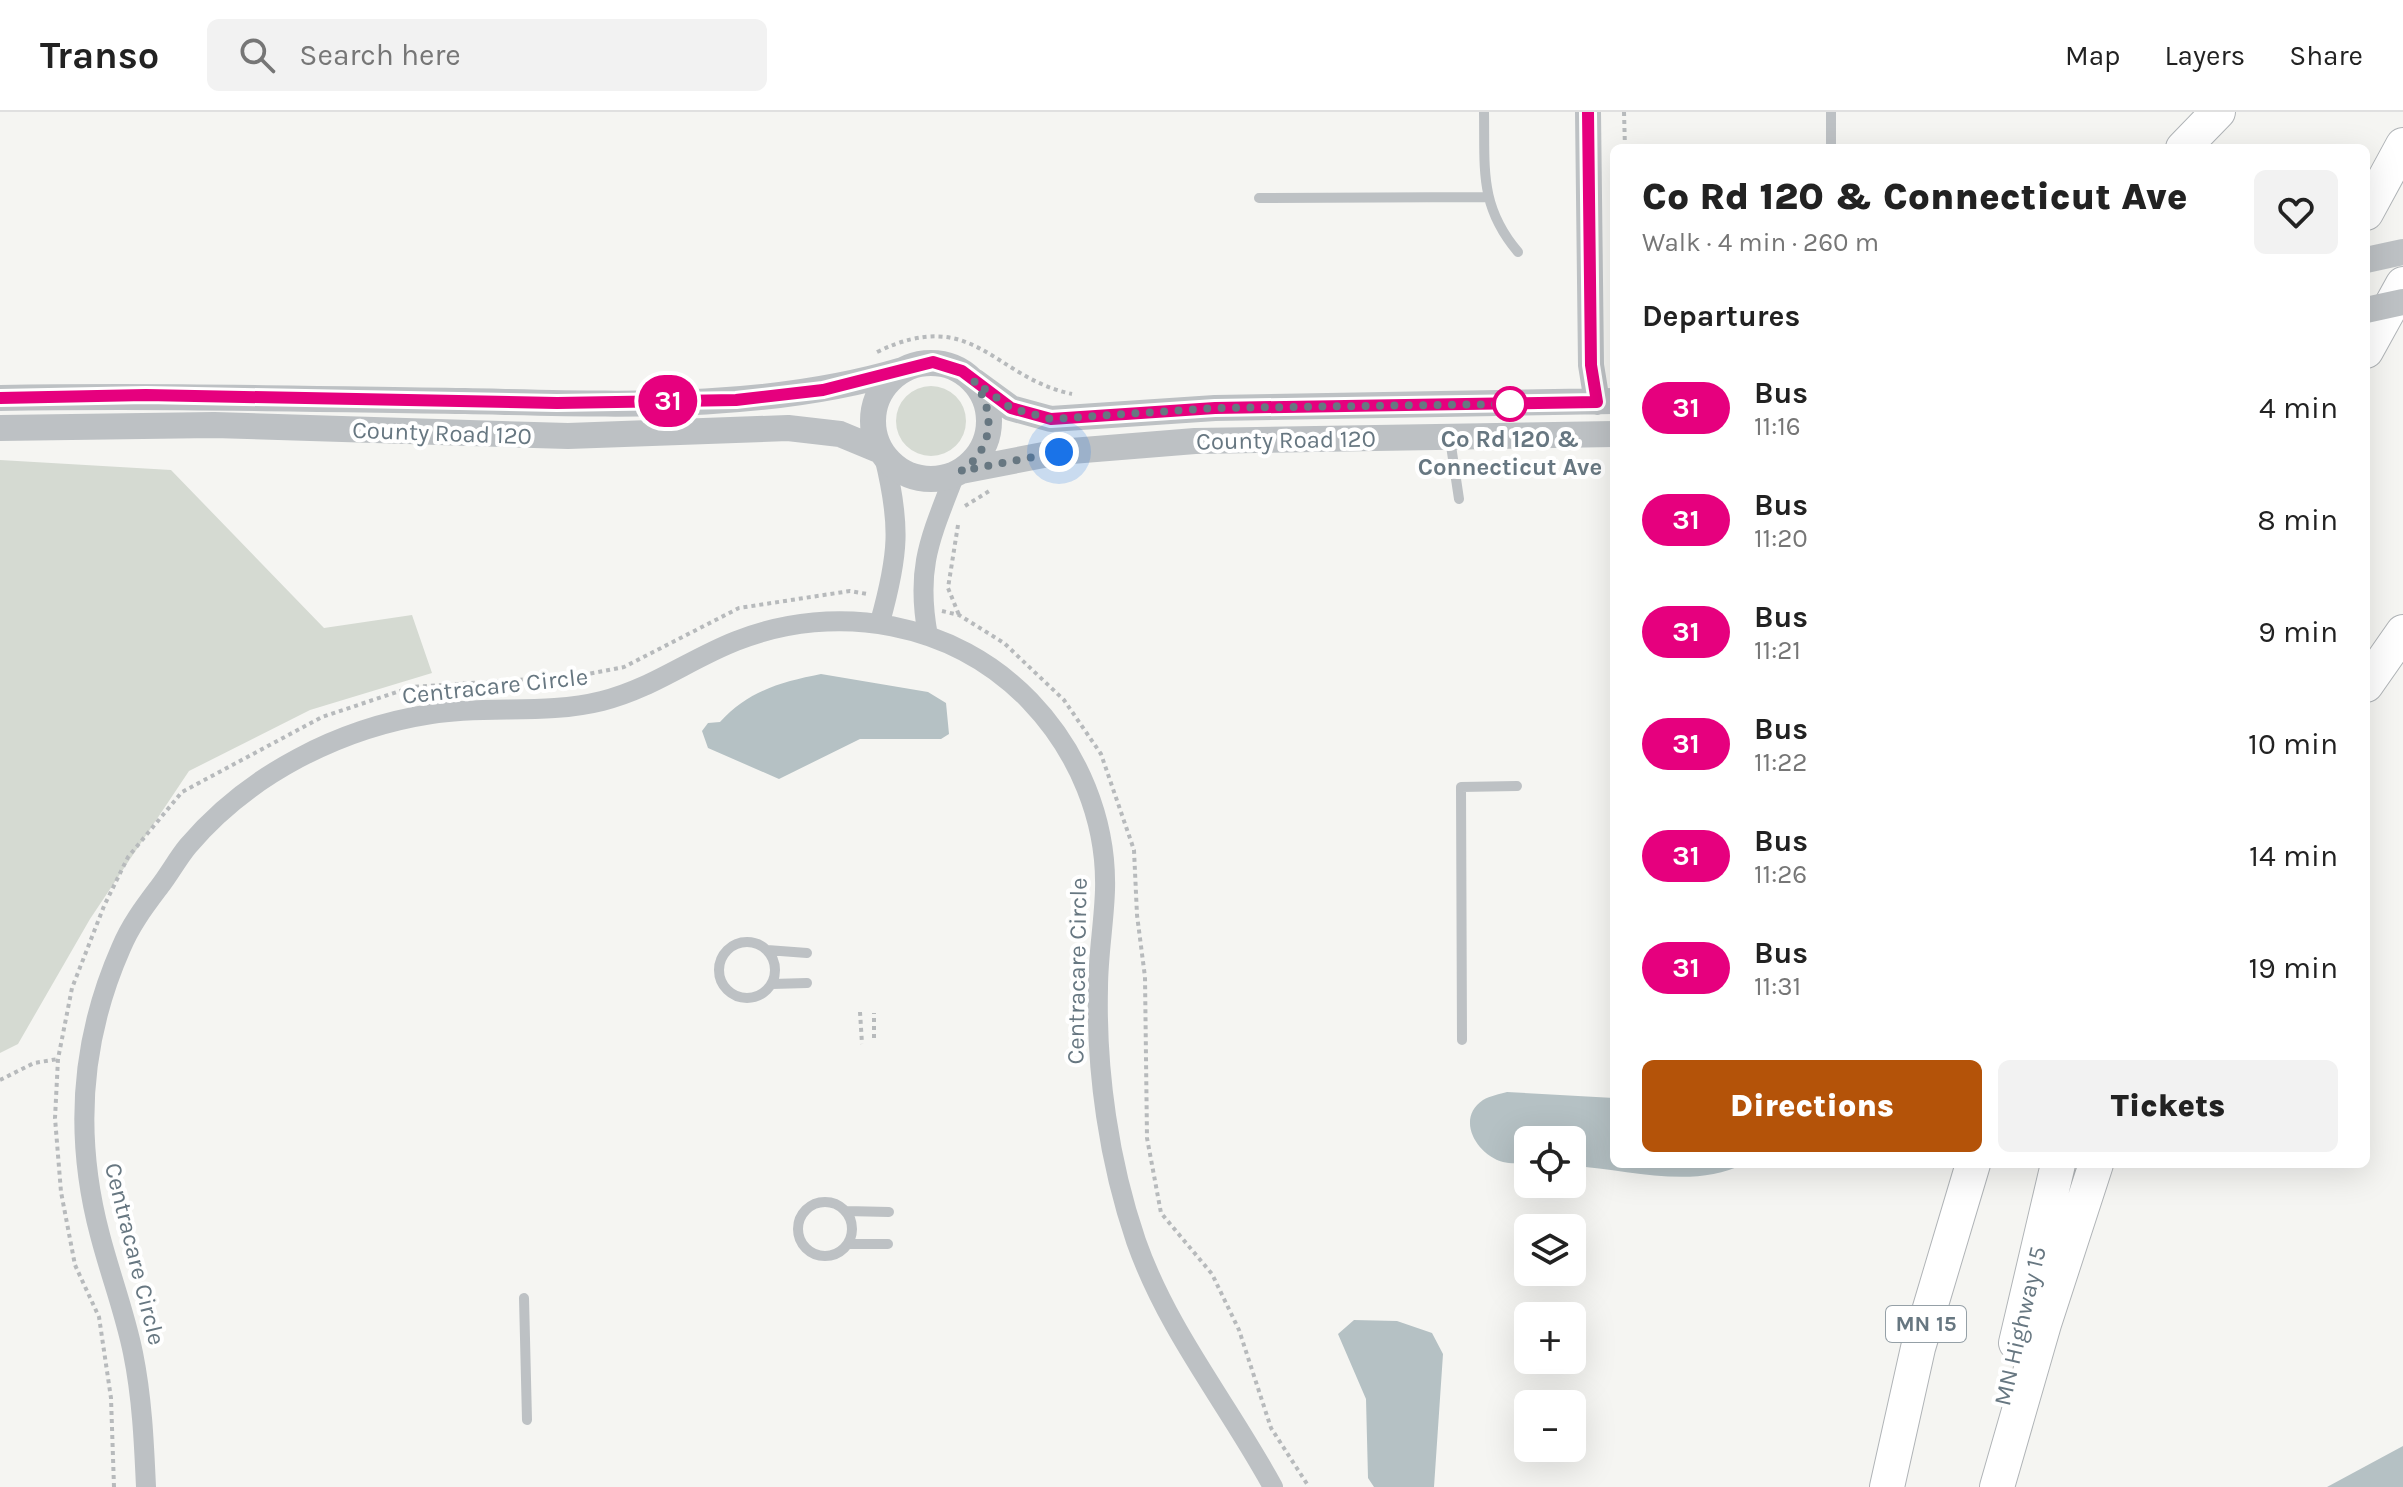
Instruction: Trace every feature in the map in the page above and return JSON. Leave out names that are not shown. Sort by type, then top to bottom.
[{"type":"highway","points":[[2187,144],[2218,112]]},
{"type":"highway","points":[[2196,144],[2218,112]]},
{"type":"highway","points":[[2370,206],[2403,145]]},
{"type":"highway","points":[[2370,344],[2403,284]]},
{"type":"highway","points":[[2370,679],[2403,632]]},
{"type":"highway","points":[[1915,1365],[1951,1168]]},
{"type":"highway","name":"MN 15","points":[[1887,1487],[1915,1365],[1972,1168]]},
{"type":"highway","name":"MN Highway 15","points":[[1982,1487],[2057,1168]]},
{"type":"highway","points":[[1997,1487],[2044,1324],[2095,1168]]},
{"type":"street","points":[[1588,112],[1591,365],[1605,402]]},
{"type":"street","points":[[2370,259],[2403,252]]},
{"type":"street","points":[[2370,309],[2403,302]]},
{"type":"street","points":[[880,622],[896,560],[898,525],[883,454],[873,425],[874,408],[890,380],[903,370],[917,364],[948,365],[974,381],[983,394],[990,425],[979,454],[958,473],[932,531],[921,586],[928,636]]},
{"type":"street","name":"County Road 120","points":[[0,398],[146,395],[557,403],[736,400],[792,395],[903,370]]},
{"type":"street","name":"County Road 120","points":[[974,381],[1011,408],[1051,419],[1215,408],[1605,402]]},
{"type":"street","name":"County Road 120","points":[[0,428],[214,425],[568,436],[788,428],[840,434],[883,454]]},
{"type":"street","name":"County Road 120","points":[[958,473],[1101,447],[1254,440],[1610,434]]},
{"type":"street","points":[[883,454],[895,467],[924,479],[958,473]]},
{"type":"street","name":"Centracare Circle","points":[[146,1487],[143,1419],[132,1350],[88,1184],[82,1137],[85,1076],[93,1026],[120,950],[140,911],[187,847],[258,782],[293,761],[353,735],[431,714],[600,702],[639,689],[709,653],[768,630],[839,619],[880,622],[928,636],[964,653],[1028,698],[1057,732],[1077,766],[1096,818],[1105,887],[1097,985],[1103,1095],[1136,1241],[1185,1347],[1273,1487]]},
{"type":"lane","points":[[1484,112],[1486,197],[1503,234],[1518,252]]},
{"type":"lane","points":[[1831,112],[1831,144]]},
{"type":"lane","points":[[1259,198],[1486,197]]},
{"type":"lane","points":[[1450,437],[1459,499]]},
{"type":"lane","points":[[1462,1040],[1461,787],[1517,786]]},
{"type":"lane","points":[[741,942],[760,944],[767,950],[776,966],[772,984],[758,996],[740,998],[725,987],[719,969],[725,952],[741,942]]},
{"type":"lane","points":[[767,950],[807,953]]},
{"type":"lane","points":[[772,984],[807,983]]},
{"type":"lane","points":[[888,1244],[848,1244],[834,1255],[816,1255],[802,1245],[797,1227],[805,1210],[821,1202],[830,1202],[846,1211],[889,1212]]},
{"type":"lane","points":[[846,1211],[852,1227],[848,1244]]},
{"type":"lane","points":[[524,1298],[527,1420]]},
{"type":"path","points":[[1624,112],[1625,144]]},
{"type":"path","points":[[959,615],[948,588],[960,514],[983,493],[999,487]]},
{"type":"path","points":[[114,1487],[111,1398],[99,1317],[75,1265],[61,1192],[55,1118],[58,1059],[72,988],[104,906],[128,857],[182,792],[322,717],[412,687],[577,676],[624,667],[739,608],[850,591],[886,599]]},
{"type":"path","points":[[923,607],[959,615],[1004,643],[1064,700],[1101,754],[1134,850],[1137,915],[1145,977],[1147,1138],[1161,1213],[1212,1274],[1239,1330],[1271,1428],[1309,1487]]},
{"type":"path","points":[[860,1012],[862,1044]]},
{"type":"path","points":[[874,1013],[874,1038]]},
{"type":"path","points":[[0,1080],[34,1063],[58,1059]]},
{"type":"shaded area","points":[[931,386],[956,396],[966,421],[956,446],[931,456],[906,446],[896,421],[906,396]]},
{"type":"shaded area","points":[[0,460],[171,470],[324,628],[412,615],[432,673],[310,710],[189,771],[90,919],[18,1044],[0,1053]]},
{"type":"shaded area","points":[[821,674],[928,692],[946,703],[949,734],[941,739],[860,739],[779,779],[708,748],[702,731],[708,723],[720,722],[742,703],[766,689]]},
{"type":"shaded area","points":[[1507,1092],[1610,1098],[1610,1168],[1734,1168],[1703,1176],[1681,1177],[1586,1168],[1586,1126],[1514,1126],[1514,1163],[1503,1162],[1485,1152],[1473,1136],[1471,1117],[1483,1100]]},
{"type":"shaded area","points":[[1354,1320],[1397,1321],[1432,1333],[1443,1354],[1434,1487],[1374,1487],[1368,1478],[1366,1399],[1338,1334]]},
{"type":"shaded area","points":[[2403,1446],[2403,1487],[2327,1487]]},
{"type":"bus line","name":"31","points":[[0,398],[146,395],[557,403],[736,400],[777,398],[823,390],[933,362],[962,371],[1011,408],[1027,415],[1051,419],[1215,408],[1597,402],[1591,365],[1588,112]]},
{"type":"place","name":"Co Rd 120 & Connecticut Ave","points":[[1510,404]]},
{"type":"route","points":[[1059,452],[961,471],[979,454],[987,440],[990,425],[989,409],[974,381],[1011,408],[1027,415],[1051,419],[1215,408],[1510,404]]}]
